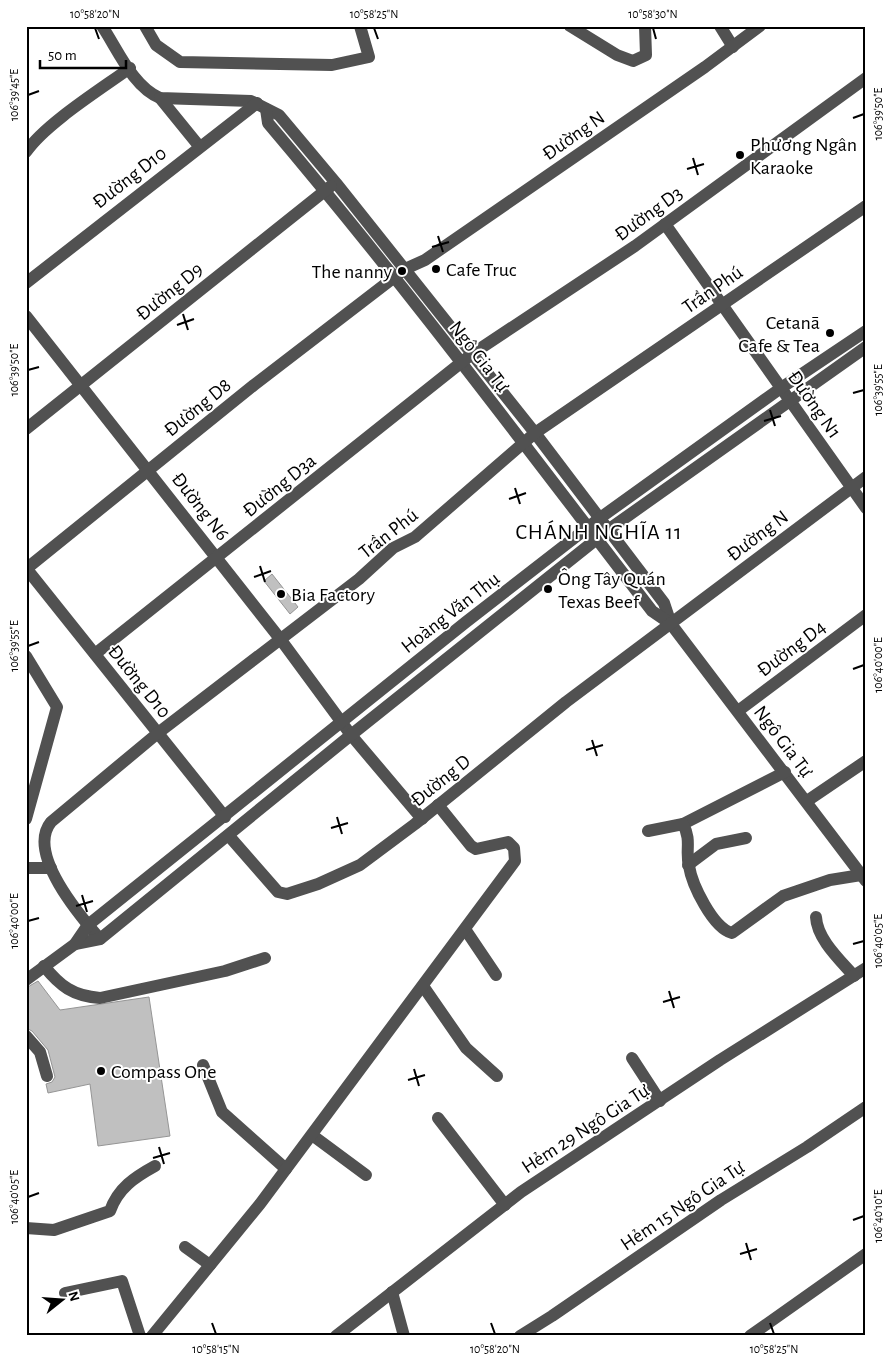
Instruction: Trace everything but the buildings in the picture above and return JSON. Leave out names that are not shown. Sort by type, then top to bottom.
[{"type":"street","points":[[102,26],[150,94],[160,98],[261,106]]},
{"type":"street","points":[[145,26],[156,45],[180,62],[332,65],[369,57],[360,26]]},
{"type":"street","points":[[570,26],[617,55],[633,60],[646,55],[645,26]]},
{"type":"street","points":[[720,26],[733,47]]},
{"type":"street","name":"Đường N","points":[[394,278],[405,269],[425,260],[733,47],[760,26]]},
{"type":"street","points":[[26,152],[32,143],[81,102],[130,68]]},
{"type":"street","name":"Đường D3","points":[[461,362],[665,224],[866,78]]},
{"type":"street","points":[[160,98],[199,146]]},
{"type":"street","name":"Ngô Gia Tự","points":[[261,106],[279,116],[336,183],[535,433],[664,603],[671,624]]},
{"type":"street","name":"Ngô Gia Tự","points":[[261,106],[268,123],[325,191],[461,362],[652,611],[671,624],[807,801],[863,878]]},
{"type":"street","name":"Đường D10","points":[[26,283],[199,146],[261,106]]},
{"type":"street","name":"Đường D9","points":[[26,429],[336,183]]},
{"type":"street","name":"Trần Phú","points":[[100,939],[69,900],[51,868],[44,845],[44,836],[49,824],[158,733],[360,579],[392,548],[415,537],[535,433],[866,206]]},
{"type":"street","name":"Đường N1","points":[[665,224],[866,508]]},
{"type":"street","name":"Đường D8","points":[[27,569],[254,385],[394,278]]},
{"type":"street","name":"Đường N6","points":[[26,316],[281,640],[351,735],[422,819]]},
{"type":"street","name":"Hoàng Văn Thụ","points":[[75,944],[100,939],[596,539],[857,348],[866,331]]},
{"type":"street","name":"Hoàng Văn Thụ","points":[[26,980],[75,944],[88,925],[269,782],[410,666],[600,518],[781,388],[857,348]]},
{"type":"street","name":"Đường D3a","points":[[95,654],[461,362]]},
{"type":"street","points":[[717,434],[726,445]]},
{"type":"street","points":[[668,469],[677,480]]},
{"type":"street","name":"Đường N","points":[[671,624],[866,477]]},
{"type":"street","name":"Đường D10","points":[[27,569],[225,816]]},
{"type":"street","points":[[523,578],[532,590]]},
{"type":"street","name":"Đường D4","points":[[738,712],[866,615]]},
{"type":"street","points":[[466,622],[476,634]]},
{"type":"street","name":"Đường D","points":[[229,836],[278,892],[287,894],[318,884],[360,865],[422,819],[566,702],[671,624]]},
{"type":"street","points":[[26,656],[57,707],[26,819]]},
{"type":"street","points":[[410,666],[422,678]]},
{"type":"street","points":[[807,801],[866,761]]},
{"type":"street","points":[[648,831],[683,824],[785,772]]},
{"type":"street","points":[[269,782],[279,793]]},
{"type":"street","points":[[152,1336],[286,1169],[510,871],[515,861],[514,848],[508,842],[476,849],[471,846],[438,805]]},
{"type":"street","points":[[683,824],[689,836],[688,865],[695,888],[718,924],[726,931],[732,933],[783,896],[830,880],[863,878]]},
{"type":"street","points":[[688,865],[716,844],[746,838]]},
{"type":"street","points":[[195,841],[205,854]]},
{"type":"street","points":[[26,868],[51,868]]},
{"type":"street","points":[[816,917],[817,924],[826,942],[854,976]]},
{"type":"street","points":[[465,929],[496,975]]},
{"type":"street","points":[[44,966],[66,990],[86,997],[100,998],[200,978],[265,958]]},
{"type":"street","name":"Hẻm 29 Ngô Gia Tự","points":[[336,1336],[505,1205],[828,990],[866,968]]},
{"type":"street","points":[[423,986],[466,1048],[498,1076]]},
{"type":"street","points":[[26,1036],[39,1050],[47,1076]]},
{"type":"street","points":[[632,1058],[660,1101]]},
{"type":"street","points":[[203,1065],[222,1112],[286,1169]]},
{"type":"street","name":"Hẻm 15 Ngô Gia Tự","points":[[520,1336],[721,1200],[866,1108]]},
{"type":"street","points":[[438,1118],[505,1205]]},
{"type":"street","points":[[312,1135],[366,1175]]},
{"type":"street","points":[[26,1228],[54,1230],[110,1210],[115,1197],[133,1178],[155,1166]]},
{"type":"street","points":[[185,1246],[210,1265]]},
{"type":"street","points":[[750,1336],[866,1254]]},
{"type":"street","points":[[64,1294],[122,1281],[140,1336]]},
{"type":"street","points":[[392,1292],[404,1336]]},
{"type":"place","name":"Phương Ngân Karaoke","points":[[740,155]]},
{"type":"place","name":"Cafe Truc","points":[[436,269]]},
{"type":"place","name":"The nanny","points":[[402,271]]},
{"type":"place","name":"Cetanā Cafe & Tea","points":[[830,333]]},
{"type":"place","name":"Ông Tây Quán Texas Beef","points":[[548,589]]},
{"type":"place","name":"Bia Factory","points":[[281,594]]},
{"type":"place","name":"Compass One","points":[[101,1071]]},
{"type":"district","name":"CHÁNH NGHĨA 11","points":[[599,531]]}]
